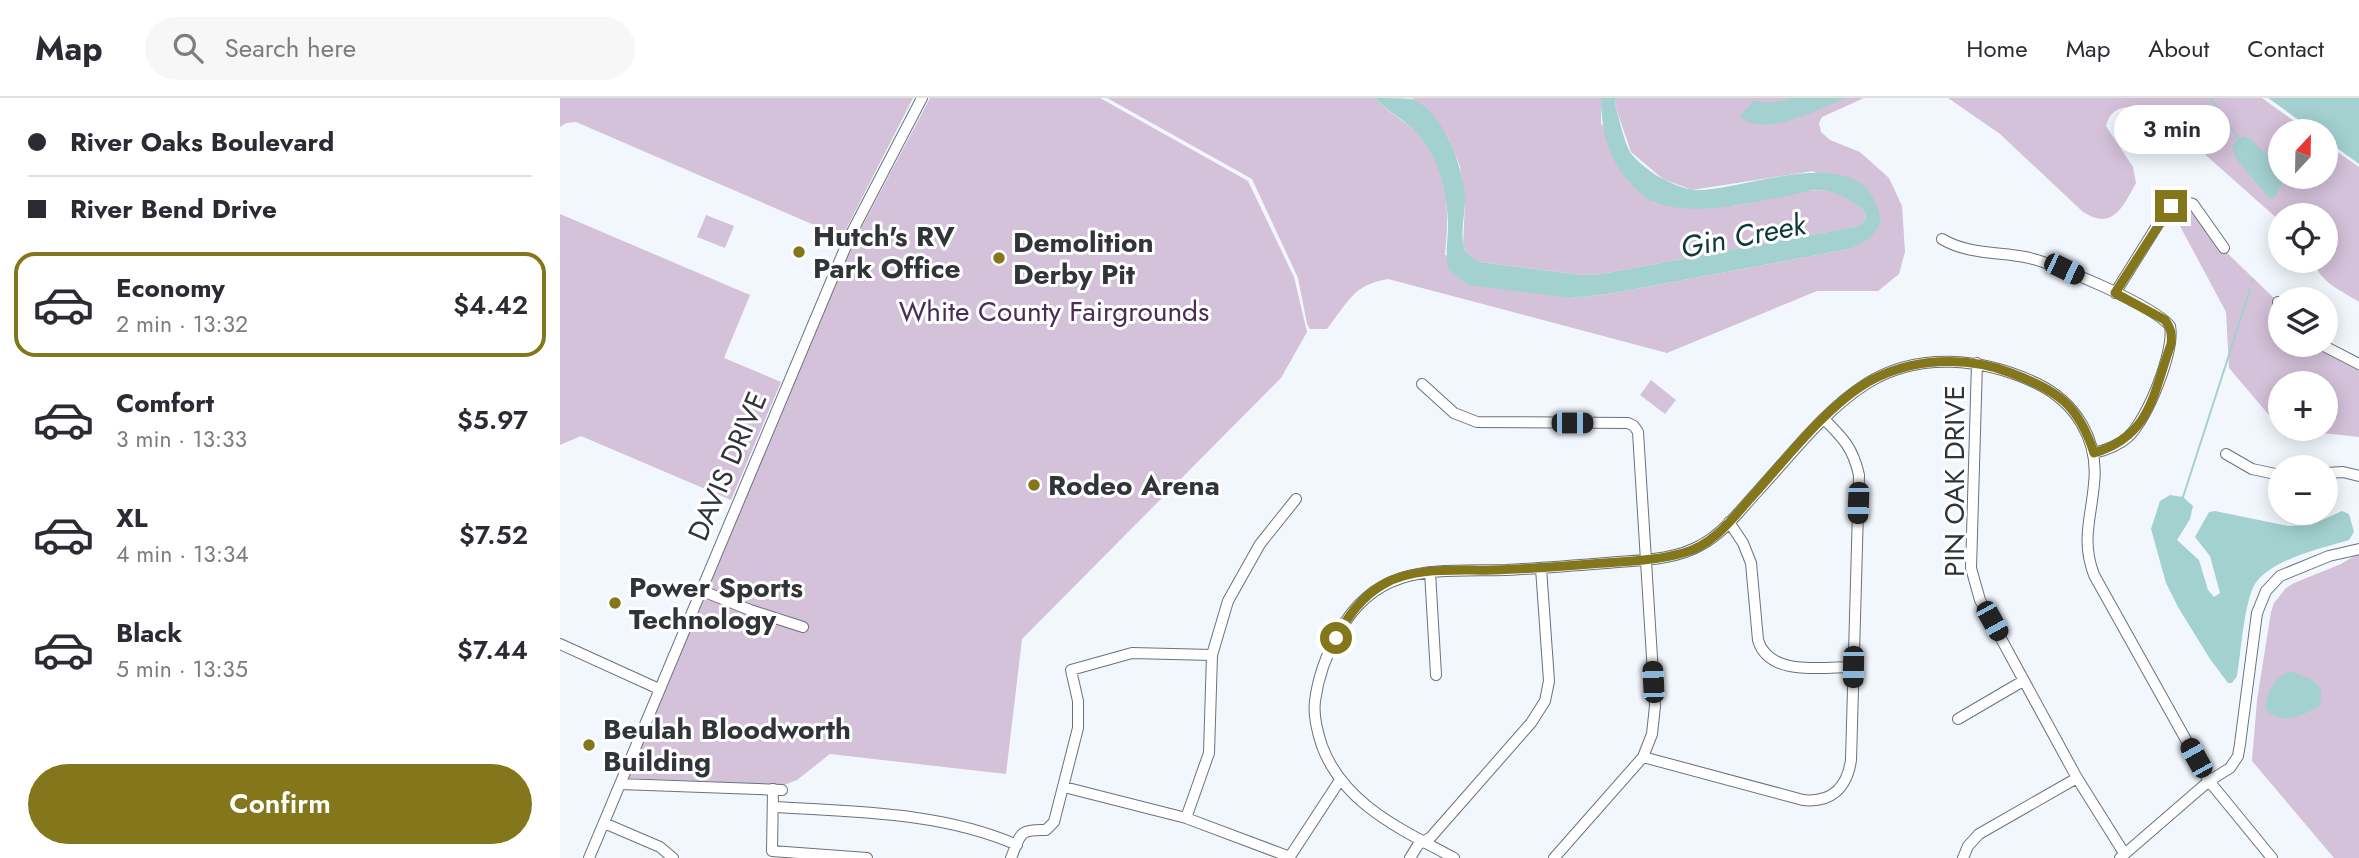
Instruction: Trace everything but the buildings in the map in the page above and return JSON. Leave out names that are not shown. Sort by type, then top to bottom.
[{"type":"street","name":"DAVIS DRIVE","points":[[589,858],[851,234],[922,98]]},
{"type":"street","points":[[2115,293],[2165,213],[2177,203],[2193,204],[2224,248]]},
{"type":"street","points":[[1942,239],[1956,247],[2045,262],[2115,293],[2165,320],[2170,326],[2171,344],[2148,410],[2139,426],[2120,443],[2094,453]]},
{"type":"street","points":[[2338,353],[2359,364]]},
{"type":"street","points":[[1454,858],[1361,802],[1340,780],[1326,756],[1314,710],[1316,688],[1325,661],[1350,612],[1363,599],[1385,583],[1430,572],[1541,568],[1685,553],[1701,546],[1729,522],[1824,419],[1868,383],[1906,367],[1955,361],[1977,363],[2028,380],[2059,396],[2076,413],[2087,432],[2094,453],[2094,485],[2086,537],[2094,575],[2209,781],[2272,858]]},
{"type":"street","name":"PIN OAK DRIVE","points":[[1977,363],[1971,568],[1980,600],[2122,855]]},
{"type":"street","points":[[1422,384],[1454,413],[1477,422],[1628,423],[1638,432],[1655,706],[1652,734],[1643,757],[1554,858]]},
{"type":"street","points":[[1643,757],[1802,800],[1822,800],[1844,784],[1850,768],[1859,475],[1855,456],[1850,448],[1824,419]]},
{"type":"street","points":[[2226,454],[2252,469],[2268,472]]},
{"type":"street","points":[[2338,472],[2359,476]]},
{"type":"street","points":[[1186,818],[1209,752],[1212,655],[1224,612],[1233,590],[1260,544],[1296,499]]},
{"type":"street","points":[[1729,522],[1743,543],[1751,563],[1761,651],[1780,664],[1853,667]]},
{"type":"street","points":[[2122,855],[2209,781],[2230,768],[2238,756],[2257,612],[2266,591],[2280,576],[2329,556],[2359,549]]},
{"type":"street","points":[[1410,858],[1418,845],[1431,837],[1531,723],[1545,701],[1549,681],[1541,568]]},
{"type":"street","points":[[1430,572],[1436,675]]},
{"type":"street","points":[[700,590],[803,627]]},
{"type":"street","points":[[560,644],[659,689]]},
{"type":"street","points":[[1011,858],[1020,836],[1028,830],[1051,828],[1078,728],[1079,713],[1071,670],[1132,653],[1212,655]]},
{"type":"street","points":[[1958,719],[2023,681]]},
{"type":"street","points":[[1963,858],[1979,834],[2077,778]]},
{"type":"street","points":[[1064,787],[1186,818],[1289,857],[1340,780]]},
{"type":"street","points":[[620,784],[777,789],[772,851],[867,858]]},
{"type":"street","points":[[774,807],[883,813],[987,832],[1017,845]]},
{"type":"street","points":[[604,823],[660,847],[673,858]]},
{"type":"green space","points":[[560,98],[913,98],[842,237],[576,122],[560,127]]},
{"type":"green space","name":"White County Fairgrounds","points":[[930,98],[1100,98],[1248,181],[1294,277],[1307,332],[1281,378],[1022,639],[1006,774],[830,754],[797,780],[784,785],[628,778],[848,253]]},
{"type":"green space","points":[[1107,98],[1375,98],[1417,132],[1436,158],[1447,206],[1445,255],[1571,298],[1608,294],[1849,249],[1880,213],[1813,171],[1692,190],[1663,179],[1631,152],[1615,105],[1616,98],[1864,98],[1822,117],[1819,123],[1821,132],[1830,140],[1860,152],[1889,178],[1902,206],[1905,252],[1899,274],[1878,291],[1817,291],[1667,353],[1388,279],[1359,290],[1327,329],[1310,329],[1298,278],[1252,179]]},
{"type":"green space","points":[[1412,98],[1601,98],[1601,123],[1653,202],[1687,207],[1720,207],[1824,190],[1851,200],[1865,212],[1866,220],[1860,226],[1602,274],[1581,275],[1479,262],[1470,258],[1463,245],[1465,203],[1460,166],[1448,138]]},
{"type":"green space","points":[[1948,98],[2262,98],[2291,119],[2268,119],[2268,189],[2338,189],[2338,152],[2359,167],[2359,302],[2338,290],[2338,287],[2334,287],[2320,273],[2338,273],[2338,203],[2268,203],[2268,210],[2157,114],[2130,107],[2115,111],[2110,117],[2106,126],[2133,167],[2136,183],[2121,208],[2109,218],[2092,217],[2082,211],[2000,134]]},
{"type":"green space","points":[[2187,206],[2194,211],[2220,251],[2226,252],[2268,292],[2268,357],[2337,357],[2359,369],[2359,437],[2338,435],[2338,371],[2268,371],[2268,414],[2229,368],[2226,312],[2173,213],[2178,207]]},
{"type":"green space","points":[[560,214],[750,295],[724,358],[781,382],[731,500],[581,436],[560,445]]},
{"type":"green space","points":[[706,215],[734,226],[725,248],[697,237]]},
{"type":"green space","points":[[1651,380],[1676,400],[1665,414],[1640,395]]},
{"type":"green space","points":[[2359,553],[2359,858],[2334,858],[2252,761],[2257,700],[2274,603],[2286,588],[2294,583],[2341,564]]},
{"type":"shaded area","points":[[1375,98],[1412,99],[1434,116],[1443,128],[1456,157],[1464,187],[1464,246],[1468,254],[1479,262],[1581,275],[1602,274],[1859,226],[1866,220],[1865,212],[1855,203],[1825,190],[1702,209],[1669,206],[1650,200],[1632,185],[1614,160],[1604,130],[1601,98],[1616,98],[1615,105],[1623,135],[1633,156],[1650,171],[1670,182],[1694,190],[1792,175],[1819,173],[1843,176],[1862,185],[1875,202],[1880,217],[1879,224],[1869,238],[1849,249],[1608,294],[1571,298],[1468,285],[1448,269],[1446,201],[1434,157],[1416,132]]},
{"type":"shaded area","points":[[1790,98],[1845,98],[1791,120],[1776,123],[1750,123],[1740,116],[1754,100],[1772,102]]},
{"type":"shaded area","points":[[2268,98],[2359,98],[2359,164],[2338,149],[2338,119],[2297,119]]},
{"type":"shaded area","points":[[2243,136],[2268,154],[2268,189],[2279,189],[2274,199],[2269,198],[2237,160],[2232,149],[2234,143]]},
{"type":"shaded area","points":[[2170,495],[2183,497],[2193,506],[2190,519],[2177,540],[2199,560],[2208,590],[2214,597],[2220,593],[2210,556],[2195,537],[2209,512],[2268,522],[2268,525],[2288,526],[2338,525],[2338,513],[2342,511],[2349,514],[2354,532],[2349,540],[2285,561],[2263,575],[2255,584],[2246,615],[2237,676],[2232,683],[2228,683],[2210,659],[2166,583],[2151,529],[2160,501]]},
{"type":"shaded area","points":[[2291,671],[2314,681],[2321,689],[2320,706],[2299,716],[2277,717],[2265,708],[2268,695],[2276,681]]},
{"type":"waterway","points":[[2210,98],[2239,139]]},
{"type":"waterway","points":[[2252,283],[2253,279]]},
{"type":"waterway","points":[[2183,497],[2250,290]]},
{"type":"place","name":"Hutch's RV Park Office","points":[[799,252]]},
{"type":"place","name":"Demolition Derby Pit","points":[[999,258]]},
{"type":"place","name":"Rodeo Arena","points":[[1034,485]]},
{"type":"place","name":"Power Sports Technology","points":[[615,603]]},
{"type":"place","name":"Beulah Bloodworth Building","points":[[589,745]]},
{"type":"route","points":[[1336,638],[1350,612],[1363,599],[1385,583],[1405,576],[1430,572],[1541,568],[1647,559],[1685,553],[1701,546],[1729,522],[1846,398],[1868,383],[1906,367],[1955,361],[1977,363],[2007,371],[2059,396],[2076,413],[2087,432],[2094,453],[2109,449],[2129,437],[2144,418],[2171,344],[2170,326],[2165,320],[2115,293],[2171,206]]},
{"type":"water label","name":"Gin Creek","points":[[1743,236]]}]
